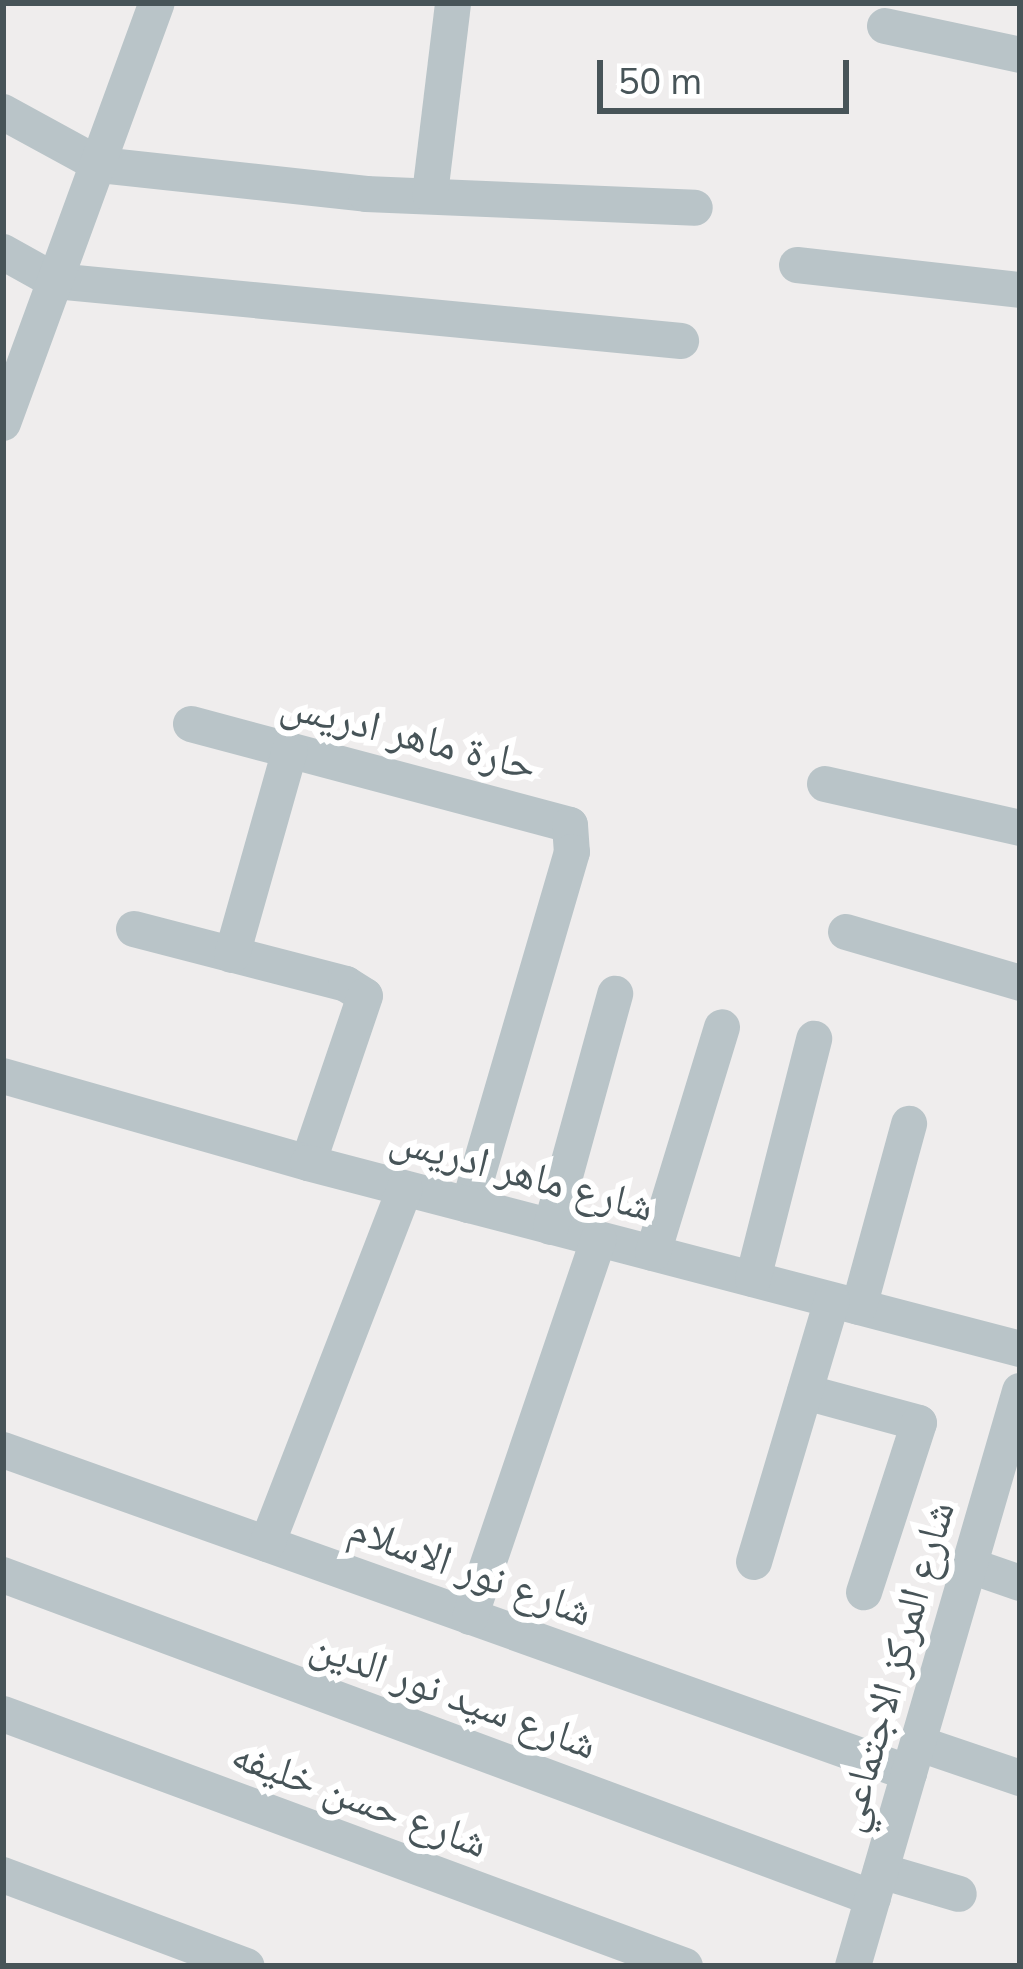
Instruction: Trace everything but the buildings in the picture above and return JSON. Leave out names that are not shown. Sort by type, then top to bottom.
[{"type":"street","points":[[3,423],[157,3]]},
{"type":"street","points":[[430,194],[453,3]]},
{"type":"street","points":[[885,26],[1020,55]]},
{"type":"street","points":[[3,112],[100,165],[334,191],[695,208]]},
{"type":"street","points":[[3,252],[55,281],[681,341]]},
{"type":"street","points":[[797,265],[1020,290]]},
{"type":"street","name":"حارة ماهر ادريس","points":[[190,724],[560,818],[574,833],[469,1205]]},
{"type":"street","points":[[232,955],[290,750]]},
{"type":"street","points":[[825,784],[1020,828]]},
{"type":"street","points":[[134,929],[346,984],[364,996],[308,1163]]},
{"type":"street","points":[[846,932],[1020,983]]},
{"type":"street","points":[[551,1227],[615,994]]},
{"type":"street","points":[[652,1253],[722,1028]]},
{"type":"street","points":[[753,1279],[814,1039]]},
{"type":"street","name":"شارع ماهر ادريس","points":[[3,1076],[308,1163],[1020,1349]]},
{"type":"street","points":[[754,1562],[805,1392],[846,1304],[909,1124]]},
{"type":"street","points":[[267,1544],[405,1189]]},
{"type":"street","points":[[470,1617],[599,1239]]},
{"type":"street","name":"شارع المركز الاجتماعي","points":[[853,1966],[1020,1391]]},
{"type":"street","points":[[805,1392],[920,1423],[864,1592]]},
{"type":"street","name":"شارع نور الاسلام","points":[[3,1450],[470,1617],[914,1759],[1020,1778]]},
{"type":"street","points":[[968,1565],[1020,1583]]},
{"type":"street","name":"شارع سيد نور الدين","points":[[3,1575],[877,1885],[959,1894]]},
{"type":"street","name":"شارع حسن خليفه","points":[[3,1714],[685,1966]]},
{"type":"street","points":[[3,1875],[247,1966]]}]
